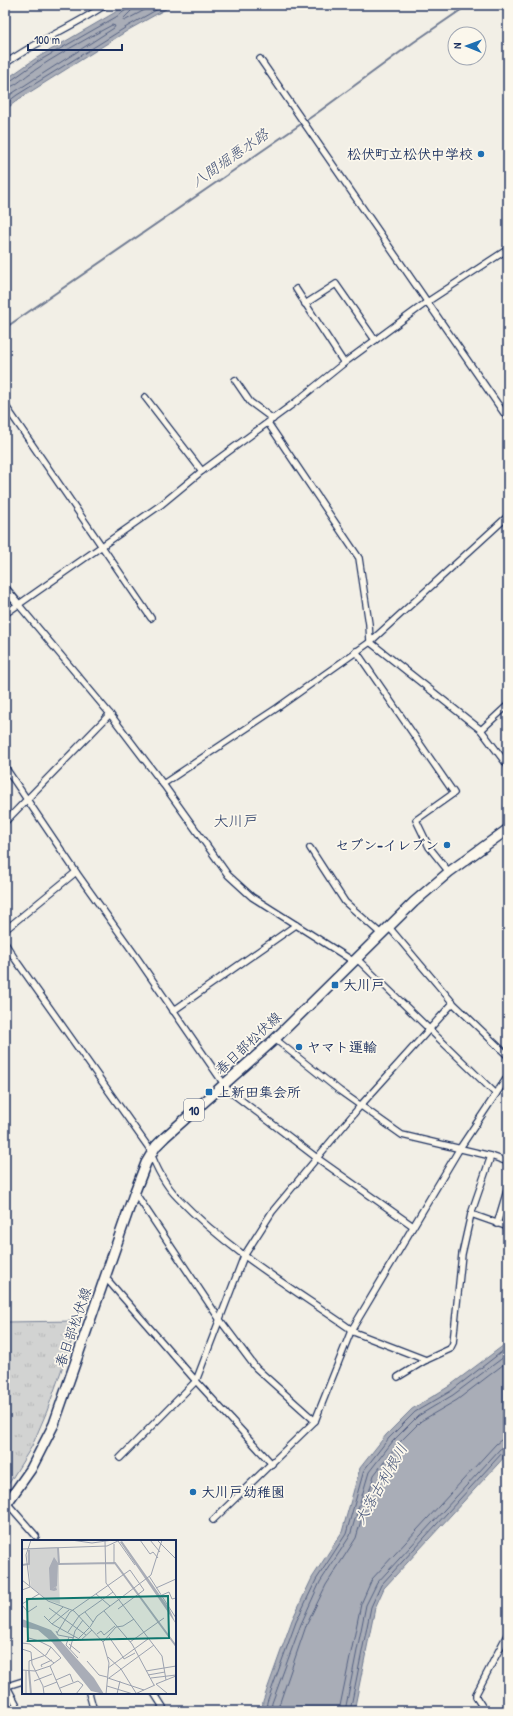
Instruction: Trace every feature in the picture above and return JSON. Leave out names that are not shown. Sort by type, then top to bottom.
[{"type":"main road","name":"春日部松伏線","points":[[6,1505],[31,1469],[54,1424],[134,1194],[151,1154],[156,1146],[181,1121],[275,1039],[380,933],[449,872],[508,828]]},
{"type":"street","points":[[5,59],[86,18],[105,5]]},
{"type":"street","points":[[5,64],[22,51]]},
{"type":"street","points":[[260,59],[508,419]]},
{"type":"street","points":[[5,614],[162,504],[202,472],[271,421],[344,362],[427,302],[508,249]]},
{"type":"street","points":[[305,304],[336,284],[375,340]]},
{"type":"street","points":[[296,289],[344,362]]},
{"type":"street","points":[[235,380],[250,402],[271,421],[359,558],[369,624],[370,642],[481,730],[508,766]]},
{"type":"street","points":[[145,397],[202,472]]},
{"type":"street","points":[[5,406],[151,618]]},
{"type":"street","points":[[163,784],[277,708],[370,642],[508,516]]},
{"type":"street","points":[[5,588],[110,714],[163,784],[228,875],[252,897],[354,959],[430,1029],[496,1094]]},
{"type":"street","points":[[356,651],[454,793],[416,820],[429,847],[449,872]]},
{"type":"street","points":[[481,730],[508,705]]},
{"type":"street","points":[[5,822],[110,714]]},
{"type":"street","points":[[5,767],[224,1085],[271,1124],[413,1226]]},
{"type":"street","points":[[310,848],[345,902],[380,933]]},
{"type":"street","points":[[5,930],[76,872]]},
{"type":"street","points":[[173,1011],[296,925]]},
{"type":"street","points":[[388,926],[453,1003],[508,1056]]},
{"type":"street","points":[[5,943],[149,1148],[166,1182],[177,1198],[214,1234],[349,1328],[351,1331],[426,1360]]},
{"type":"street","points":[[120,1458],[196,1381],[244,1256],[272,1212],[361,1105],[453,1003]]},
{"type":"street","points":[[275,1039],[340,1091],[402,1135],[460,1148],[508,1162]]},
{"type":"street","points":[[213,1520],[315,1421],[351,1331],[460,1148],[508,1076]]},
{"type":"street","points":[[398,1377],[426,1360],[450,1348],[453,1343],[462,1254],[471,1214],[491,1156]]},
{"type":"street","points":[[498,1224],[508,1186]]},
{"type":"street","points":[[134,1194],[220,1320],[256,1368],[315,1421]]},
{"type":"street","points":[[471,1214],[508,1227]]},
{"type":"street","points":[[105,1277],[196,1381],[272,1464]]},
{"type":"street","points":[[6,1505],[36,1536]]},
{"type":"street","points":[[485,1711],[476,1697],[476,1694],[508,1633]]},
{"type":"street","points":[[20,1711],[6,1685],[22,1680]]},
{"type":"street","points":[[89,1694],[94,1711]]},
{"type":"street","points":[[155,1694],[163,1707],[158,1711]]},
{"type":"green space","points":[[76,1321],[78,1323],[47,1411],[32,1446],[5,1490],[5,1322]]},
{"type":"water","points":[[126,5],[173,5],[130,29],[19,99],[5,110],[5,80],[35,59]]},
{"type":"water","name":"大落古利根川","points":[[508,1342],[508,1453],[384,1588],[375,1608],[354,1711],[262,1711],[263,1701],[292,1620],[312,1578],[342,1532],[360,1468],[386,1435],[412,1409],[448,1387]]},
{"type":"waterway","name":"八間堀悪水路","points":[[5,328],[317,113],[414,42],[468,5]]},
{"type":"place","name":"松伏町立松伏中学校","points":[[481,154]]},
{"type":"place","name":"セブン-イレブン","points":[[447,845]]},
{"type":"place","name":"大川戸","points":[[335,985]]},
{"type":"place","name":"ヤマト運輸","points":[[299,1047]]},
{"type":"place","name":"上新田集会所","points":[[209,1092]]},
{"type":"place","name":"大川戸幼稚園","points":[[193,1492]]},
{"type":"district","name":"大川戸","points":[[236,821]]}]
